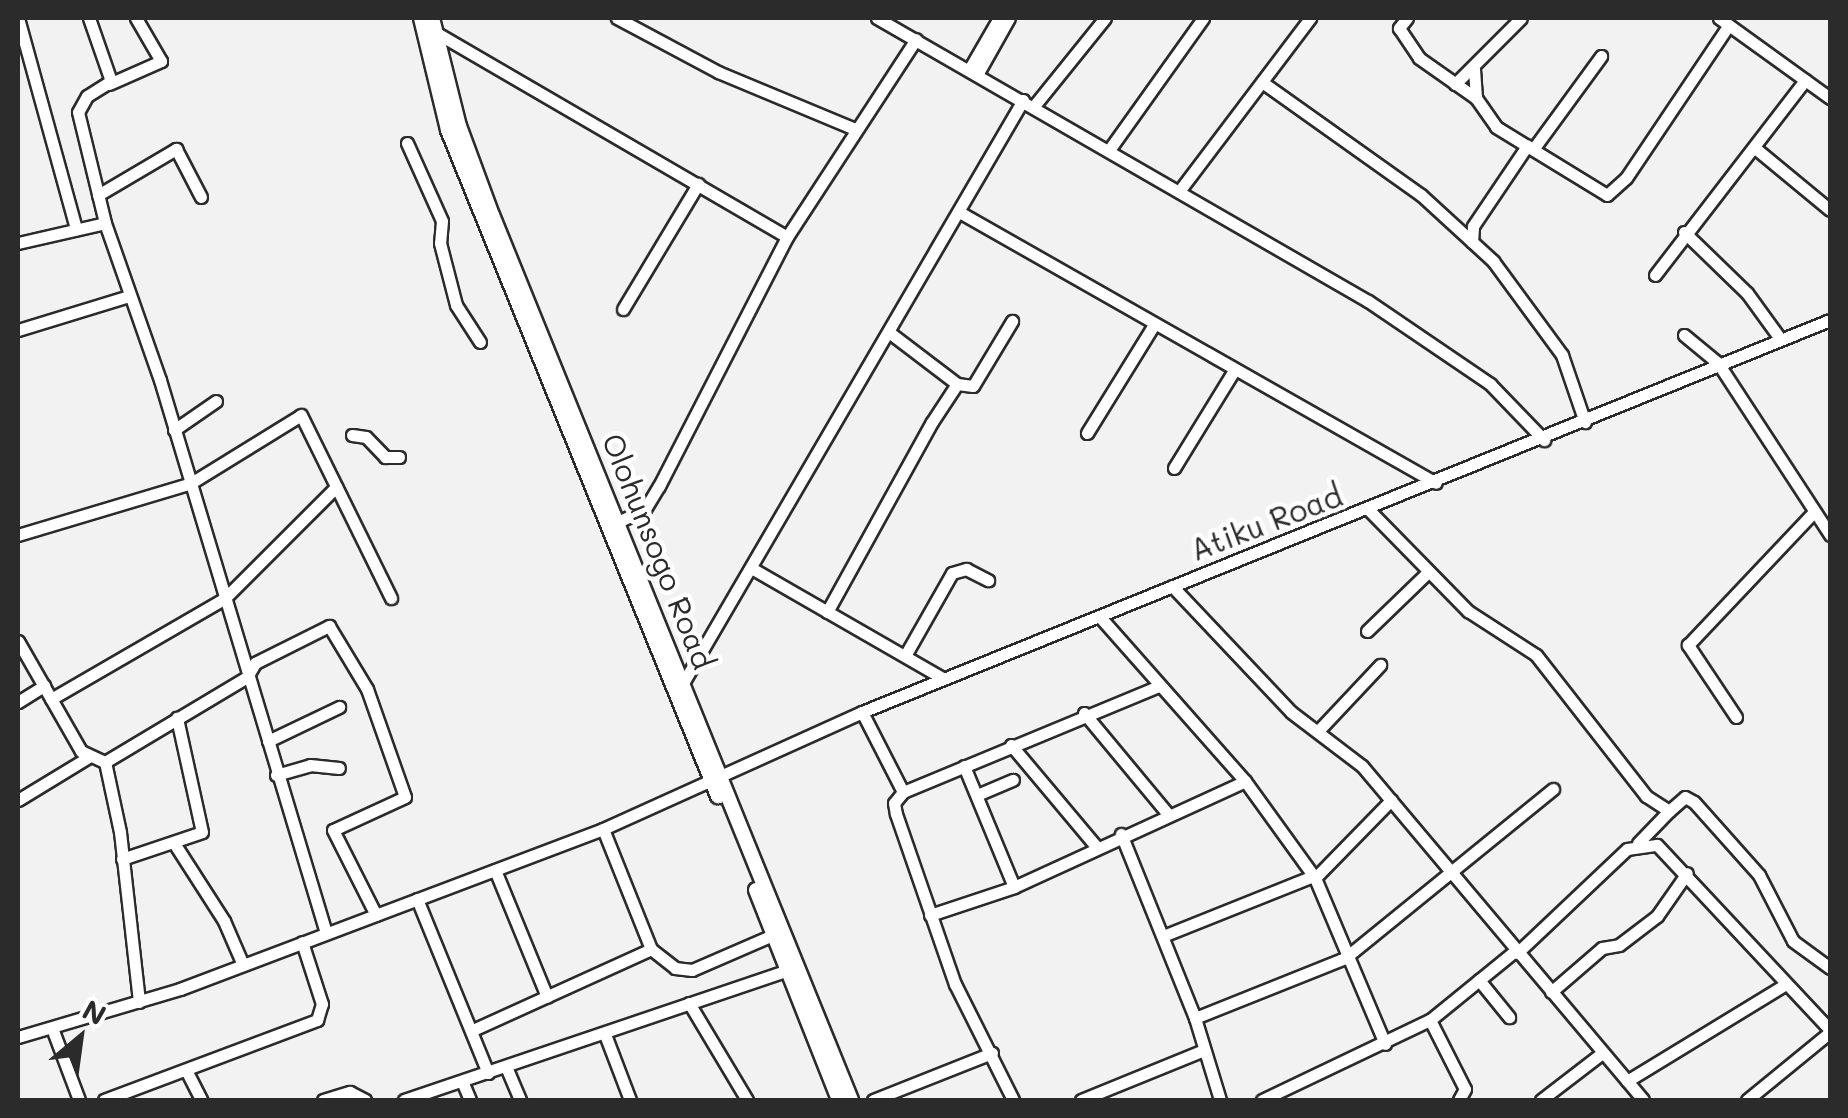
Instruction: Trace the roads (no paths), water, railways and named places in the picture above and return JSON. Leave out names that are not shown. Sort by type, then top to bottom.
[{"type":"main road","name":"Olohunsogo Road","points":[[421,18],[448,130],[618,522],[682,683],[773,934],[841,1100]]},
{"type":"main road","name":"Olohunsogo Road","points":[[434,25],[459,126],[488,216],[715,775],[841,1100]]},
{"type":"street","points":[[18,18],[76,229]]},
{"type":"street","points":[[88,18],[109,84]]},
{"type":"street","points":[[136,18],[162,61],[87,96],[78,112],[105,223],[192,482],[326,933]]},
{"type":"street","points":[[617,18],[718,72],[855,129]]},
{"type":"street","points":[[877,18],[1180,190],[1445,352],[1490,384],[1544,440]]},
{"type":"street","points":[[974,71],[999,18]]},
{"type":"street","points":[[974,71],[1010,18]]},
{"type":"street","points":[[682,683],[1028,103],[1105,18]]},
{"type":"street","points":[[1109,150],[1203,18]]},
{"type":"street","points":[[1180,190],[1310,18]]},
{"type":"street","points":[[1407,18],[1399,28],[1419,58],[1476,98],[1496,127],[1591,190],[1614,193],[1724,21],[1830,98]]},
{"type":"street","points":[[1455,84],[1521,18]]},
{"type":"street","points":[[434,25],[788,238]]},
{"type":"street","points":[[618,522],[645,509],[788,238],[916,39]]},
{"type":"street","points":[[1472,242],[1472,226],[1601,56]]},
{"type":"street","points":[[1474,69],[1476,98]]},
{"type":"street","points":[[1656,275],[1684,232],[1756,148],[1805,80]]},
{"type":"street","points":[[1262,82],[1420,195],[1472,242],[1543,324],[1562,355],[1585,422]]},
{"type":"street","points":[[407,143],[442,221],[440,242],[456,304],[480,342]]},
{"type":"street","points":[[1756,148],[1830,210]]},
{"type":"street","points":[[98,195],[176,149],[201,197]]},
{"type":"street","points":[[623,309],[698,184]]},
{"type":"street","points":[[961,213],[1152,326],[1436,483]]},
{"type":"street","points":[[18,243],[105,223]]},
{"type":"street","points":[[1455,228],[1472,226]]},
{"type":"street","points":[[1684,232],[1747,292],[1780,337]]},
{"type":"street","points":[[18,330],[129,296]]},
{"type":"street","name":"Atiku Road","points":[[18,1037],[139,1002],[604,829],[715,775],[862,712],[1544,440],[1718,363],[1830,320]]},
{"type":"street","points":[[890,332],[957,384],[972,386],[1012,321]]},
{"type":"street","points":[[1087,433],[1152,326]]},
{"type":"street","points":[[1684,335],[1718,363],[1812,514],[1830,536]]},
{"type":"street","points":[[1174,468],[1233,372]]},
{"type":"street","points":[[828,612],[957,384]]},
{"type":"street","points":[[174,430],[216,401]]},
{"type":"street","points":[[18,535],[192,482],[302,415],[391,598]]},
{"type":"street","points":[[352,435],[366,437],[385,457],[399,457]]},
{"type":"street","points":[[52,700],[226,598],[336,487]]},
{"type":"street","points":[[1368,509],[1426,574],[1536,655],[1635,784],[1669,811]]},
{"type":"street","points":[[1736,717],[1688,645],[1812,514]]},
{"type":"street","points":[[753,569],[906,654],[944,680]]},
{"type":"street","points":[[906,654],[952,574],[966,569],[988,580]]},
{"type":"street","points":[[1367,632],[1426,574]]},
{"type":"street","points":[[1172,586],[1291,712],[1348,751],[1643,1100]]},
{"type":"street","points":[[1100,617],[1157,688],[1245,781],[1314,877],[1345,958],[1385,1044]]},
{"type":"street","points":[[18,800],[87,758],[104,762],[247,677],[255,664],[326,624],[362,679],[406,797],[333,830],[376,914]]},
{"type":"street","points":[[18,641],[87,758]]},
{"type":"street","points":[[1318,730],[1380,666]]},
{"type":"street","points":[[18,702],[44,686]]},
{"type":"street","points":[[1013,1100],[955,984],[894,803],[903,792],[1084,713],[1157,688]]},
{"type":"street","points":[[268,741],[339,707]]},
{"type":"street","points":[[862,712],[903,792]]},
{"type":"street","points":[[1084,713],[1168,814]]},
{"type":"street","points":[[122,859],[174,843],[202,829],[177,718]]},
{"type":"street","points":[[1010,746],[1096,845]]},
{"type":"street","points":[[104,762],[122,859],[139,1002]]},
{"type":"street","points":[[276,775],[310,765],[339,768]]},
{"type":"street","points":[[964,766],[1014,887]]},
{"type":"street","points":[[977,795],[1013,780]]},
{"type":"street","points":[[930,916],[1014,887],[1096,845],[1245,781]]},
{"type":"street","points":[[1195,1018],[1345,958],[1553,789]]},
{"type":"street","points":[[1262,1100],[1430,1020],[1516,952],[1669,811],[1690,797],[1759,874],[1792,941],[1830,968]]},
{"type":"street","points":[[1163,936],[1314,877],[1390,800]]},
{"type":"street","points":[[604,829],[651,949],[676,968],[692,970],[773,934]]},
{"type":"street","points":[[1121,834],[1195,1018],[1220,1100]]},
{"type":"street","points":[[174,843],[224,921],[242,965]]},
{"type":"street","points":[[1638,843],[1666,850],[1830,1031],[1747,1100]]},
{"type":"street","points":[[495,870],[547,996]]},
{"type":"street","points":[[1551,992],[1602,948],[1619,945],[1656,916],[1687,873]]},
{"type":"street","points":[[417,899],[474,1029],[488,1074]]},
{"type":"street","points":[[104,1100],[318,1020],[322,1004],[302,942]]},
{"type":"street","points":[[474,1029],[651,949]]},
{"type":"street","points":[[404,1100],[606,1036],[787,970]]},
{"type":"street","points":[[1479,980],[1510,1017]]},
{"type":"street","points":[[1628,1082],[1786,984]]},
{"type":"street","points":[[690,1003],[747,1100]]},
{"type":"street","points":[[1430,1020],[1465,1089],[1459,1100]]},
{"type":"street","points":[[52,1028],[75,1099]]},
{"type":"street","points":[[606,1036],[630,1100]]},
{"type":"street","points":[[1081,1100],[1204,1050]]},
{"type":"street","points":[[873,1100],[992,1052]]},
{"type":"street","points":[[1543,1100],[1602,1053]]},
{"type":"street","points":[[507,1069],[520,1100]]},
{"type":"street","points":[[186,1070],[201,1100]]},
{"type":"street","points":[[462,1081],[470,1100]]},
{"type":"street","points":[[323,1100],[350,1092],[365,1100]]}]
